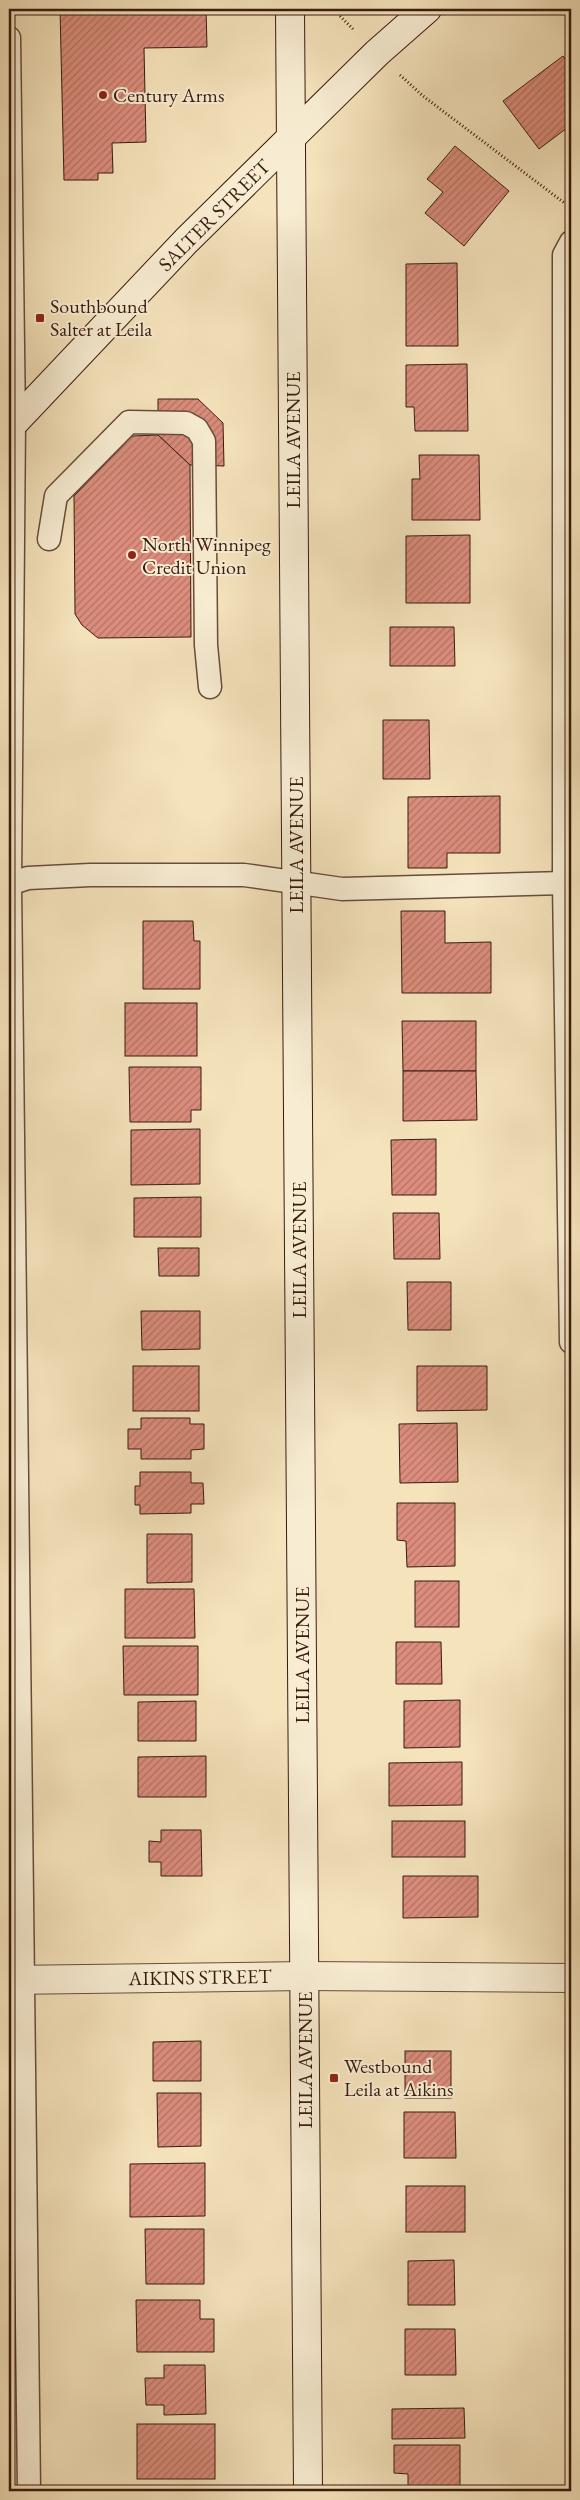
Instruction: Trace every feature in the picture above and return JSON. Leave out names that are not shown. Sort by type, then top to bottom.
[{"type":"main road","name":"LEILA AVENUE","points":[[290,9],[308,2491]]},
{"type":"main road","name":"SALTER STREET","points":[[11,425],[186,242],[377,53],[427,9]]},
{"type":"main road","name":"AIKINS STREET","points":[[16,1980],[304,1976],[571,1978]]},
{"type":"lane","points":[[9,38],[11,425],[9,884],[16,1980],[29,2491]]},
{"type":"lane","points":[[571,242],[564,255],[564,883],[571,1342]]},
{"type":"lane","points":[[49,540],[56,496],[129,422],[186,423],[196,429],[204,441],[206,644],[210,687]]},
{"type":"lane","points":[[9,884],[28,878],[110,875],[244,875],[342,889],[564,883]]},
{"type":"path","points":[[340,16],[423,96],[571,208]]},
{"type":"green space","points":[[9,2013],[11,2016],[9,2297]]},
{"type":"building","name":"Century Arms","points":[[60,9],[206,9],[207,47],[144,48],[146,142],[112,143],[113,173],[98,173],[98,180],[64,180]]},
{"type":"building","points":[[563,56],[571,67],[571,125],[539,149],[503,101]]},
{"type":"building","points":[[455,146],[509,191],[464,246],[425,213],[443,192],[427,179]]},
{"type":"building","points":[[457,263],[458,346],[406,346],[406,264]]},
{"type":"building","points":[[467,364],[468,431],[415,431],[414,407],[406,407],[406,365]]},
{"type":"building","points":[[158,399],[198,399],[223,423],[224,466],[190,465],[158,435]]},
{"type":"building","name":"North Winnipeg Credit Union","points":[[158,435],[190,465],[191,637],[98,638],[82,625],[75,614],[74,496],[132,436]]},
{"type":"building","points":[[419,455],[479,455],[480,520],[412,520],[412,479],[420,479]]},
{"type":"building","points":[[470,535],[470,603],[406,603],[406,536]]},
{"type":"building","points":[[390,627],[454,627],[455,666],[390,666]]},
{"type":"building","points":[[383,720],[429,720],[430,779],[383,779]]},
{"type":"building","points":[[500,796],[500,853],[447,853],[447,868],[408,868],[408,797]]},
{"type":"building","points":[[401,911],[445,911],[445,943],[491,942],[491,993],[402,993]]},
{"type":"building","points":[[143,921],[193,921],[194,941],[200,941],[200,989],[143,989]]},
{"type":"building","points":[[125,1003],[197,1003],[197,1056],[125,1056]]},
{"type":"building","points":[[402,1021],[476,1021],[476,1071],[403,1071]]},
{"type":"building","points":[[129,1067],[201,1067],[201,1110],[191,1110],[191,1122],[130,1122]]},
{"type":"building","points":[[403,1071],[476,1071],[477,1120],[403,1121]]},
{"type":"building","points":[[200,1129],[200,1184],[131,1185],[131,1130]]},
{"type":"building","points":[[436,1139],[436,1195],[392,1195],[391,1140]]},
{"type":"building","points":[[201,1197],[201,1237],[134,1237],[134,1198]]},
{"type":"building","points":[[393,1213],[439,1213],[440,1259],[394,1259]]},
{"type":"building","points":[[158,1248],[199,1248],[199,1276],[159,1276]]},
{"type":"building","points":[[407,1282],[451,1282],[451,1330],[408,1330]]},
{"type":"building","points":[[141,1311],[200,1311],[200,1349],[142,1350]]},
{"type":"building","points":[[133,1366],[199,1366],[199,1411],[133,1411]]},
{"type":"building","points":[[417,1366],[487,1366],[487,1410],[417,1411]]},
{"type":"building","points":[[141,1418],[190,1418],[190,1424],[204,1424],[204,1449],[191,1450],[191,1459],[141,1459],[141,1449],[128,1449],[128,1429],[141,1429]]},
{"type":"building","points":[[457,1423],[458,1482],[400,1483],[399,1424]]},
{"type":"building","points":[[140,1472],[191,1472],[191,1483],[203,1483],[204,1504],[191,1504],[191,1513],[140,1514],[140,1505],[135,1505],[135,1486],[140,1486]]},
{"type":"building","points":[[397,1503],[455,1503],[455,1566],[407,1567],[406,1541],[397,1540]]},
{"type":"building","points":[[147,1534],[192,1534],[192,1582],[147,1583]]},
{"type":"building","points":[[415,1581],[459,1581],[459,1627],[415,1627]]},
{"type":"building","points":[[125,1589],[194,1589],[195,1638],[125,1638]]},
{"type":"building","points":[[396,1642],[441,1642],[442,1684],[396,1684]]},
{"type":"building","points":[[123,1646],[198,1646],[198,1695],[124,1695]]},
{"type":"building","points":[[460,1700],[460,1747],[404,1748],[404,1701]]},
{"type":"building","points":[[196,1701],[196,1741],[138,1741],[138,1702]]},
{"type":"building","points":[[206,1756],[206,1797],[138,1797],[138,1757]]},
{"type":"building","points":[[462,1762],[462,1805],[389,1806],[389,1763]]},
{"type":"building","points":[[392,1821],[465,1821],[465,1857],[392,1857]]},
{"type":"building","points":[[161,1830],[201,1830],[202,1876],[161,1876],[161,1862],[149,1862],[149,1841],[161,1842]]},
{"type":"building","points":[[403,1876],[478,1876],[478,1917],[403,1918]]},
{"type":"building","points":[[201,2041],[201,2081],[153,2081],[153,2042]]},
{"type":"building","points":[[405,2051],[451,2051],[451,2098],[405,2098]]},
{"type":"building","points":[[157,2093],[201,2093],[201,2146],[158,2147]]},
{"type":"building","points":[[404,2112],[455,2112],[456,2158],[404,2158]]},
{"type":"building","points":[[205,2163],[205,2216],[130,2217],[130,2164]]},
{"type":"building","points":[[406,2186],[465,2186],[465,2232],[406,2232]]},
{"type":"building","points":[[145,2229],[204,2229],[204,2284],[146,2284]]},
{"type":"building","points":[[454,2260],[455,2305],[408,2305],[408,2261]]},
{"type":"building","points":[[136,2300],[200,2300],[200,2319],[214,2319],[214,2352],[137,2352]]},
{"type":"building","points":[[405,2329],[455,2329],[456,2375],[405,2375]]},
{"type":"building","points":[[164,2365],[205,2365],[206,2414],[164,2415],[164,2405],[146,2405],[145,2378],[164,2378]]},
{"type":"building","points":[[464,2408],[465,2438],[392,2439],[392,2409]]},
{"type":"building","points":[[137,2424],[215,2424],[215,2479],[137,2479]]},
{"type":"building","points":[[394,2445],[460,2445],[460,2487],[408,2487],[408,2474],[394,2473]]},
{"type":"place","name":"Century Arms","points":[[103,95]]},
{"type":"place","name":"Southbound Salter at Leila","points":[[40,318]]},
{"type":"place","name":"North Winnipeg Credit Union","points":[[132,555]]},
{"type":"place","name":"Westbound Leila at Aikins","points":[[334,2078]]}]
